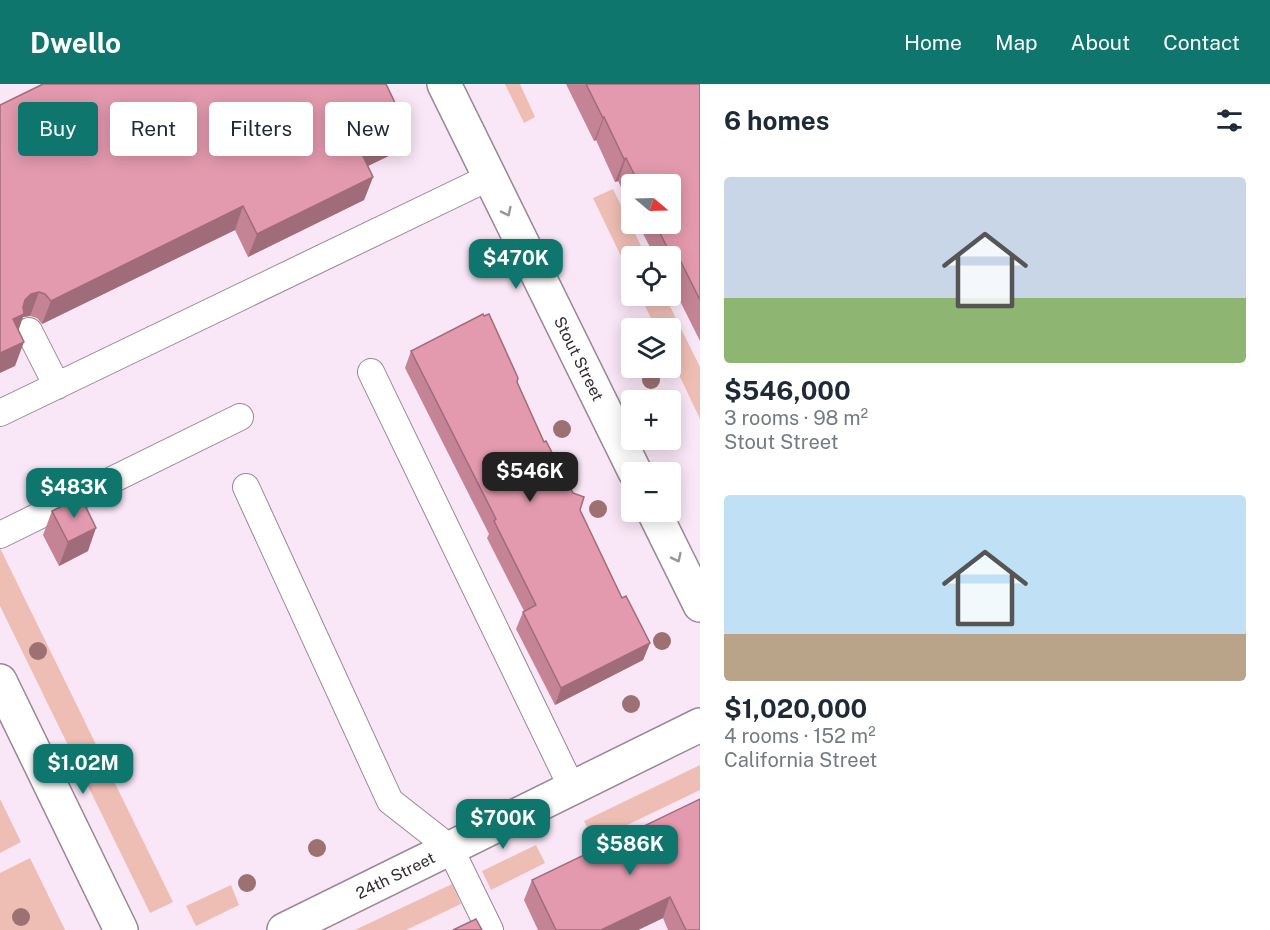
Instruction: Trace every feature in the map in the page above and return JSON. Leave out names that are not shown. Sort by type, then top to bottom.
[{"type":"street","name":"Stout Street","points":[[444,84],[630,462]]},
{"type":"street","points":[[659,522],[700,605]]},
{"type":"street","points":[[0,681],[121,930]]},
{"type":"street","name":"24th Street","points":[[284,930],[700,725]]},
{"type":"lane","points":[[0,413],[490,177]]},
{"type":"lane","points":[[29,331],[57,386]]},
{"type":"lane","points":[[371,372],[572,788]]},
{"type":"lane","points":[[0,535],[240,417]]},
{"type":"lane","points":[[246,487],[390,801],[450,848],[490,930]]},
{"type":"shaded area","points":[[505,84],[520,84],[535,117],[524,123]]},
{"type":"shaded area","points":[[613,189],[621,205],[621,234],[635,234],[641,246],[621,246],[621,256],[593,198]]},
{"type":"shaded area","points":[[645,306],[670,306],[676,318],[651,318]]},
{"type":"shaded area","points":[[681,328],[700,367],[700,419],[681,378]]},
{"type":"shaded area","points":[[0,548],[173,902],[150,913],[0,606]]},
{"type":"shaded area","points":[[700,765],[700,790],[594,841],[584,821]]},
{"type":"shaded area","points":[[0,799],[21,842],[0,853]]},
{"type":"shaded area","points":[[536,845],[545,863],[491,890],[482,871]]},
{"type":"shaded area","points":[[30,858],[65,930],[0,930],[0,873]]},
{"type":"shaded area","points":[[452,884],[461,904],[406,930],[355,930]]},
{"type":"shaded area","points":[[231,885],[239,905],[196,926],[186,906]]},
{"type":"building","points":[[43,84],[386,84],[395,102],[325,102],[325,156],[363,156],[373,177],[257,234],[243,206],[51,301],[45,294],[39,292],[31,294],[25,300],[24,314],[13,319],[24,342],[0,353],[0,105]]},
{"type":"building","points":[[586,84],[700,84],[700,300],[681,262],[681,246],[666,246],[660,234],[681,234],[681,174],[634,174]]},
{"type":"building","points":[[483,314],[484,316],[489,314],[544,442],[546,441],[573,493],[584,497],[580,510],[622,598],[626,596],[650,643],[561,688],[523,612],[536,605],[494,521],[496,519],[411,351]]},
{"type":"building","points":[[81,497],[96,528],[68,542],[52,511]]},
{"type":"building","points":[[700,799],[700,930],[686,930],[670,897],[601,930],[556,930],[532,880]]},
{"type":"building","points":[[476,919],[482,930],[453,930]]}]
